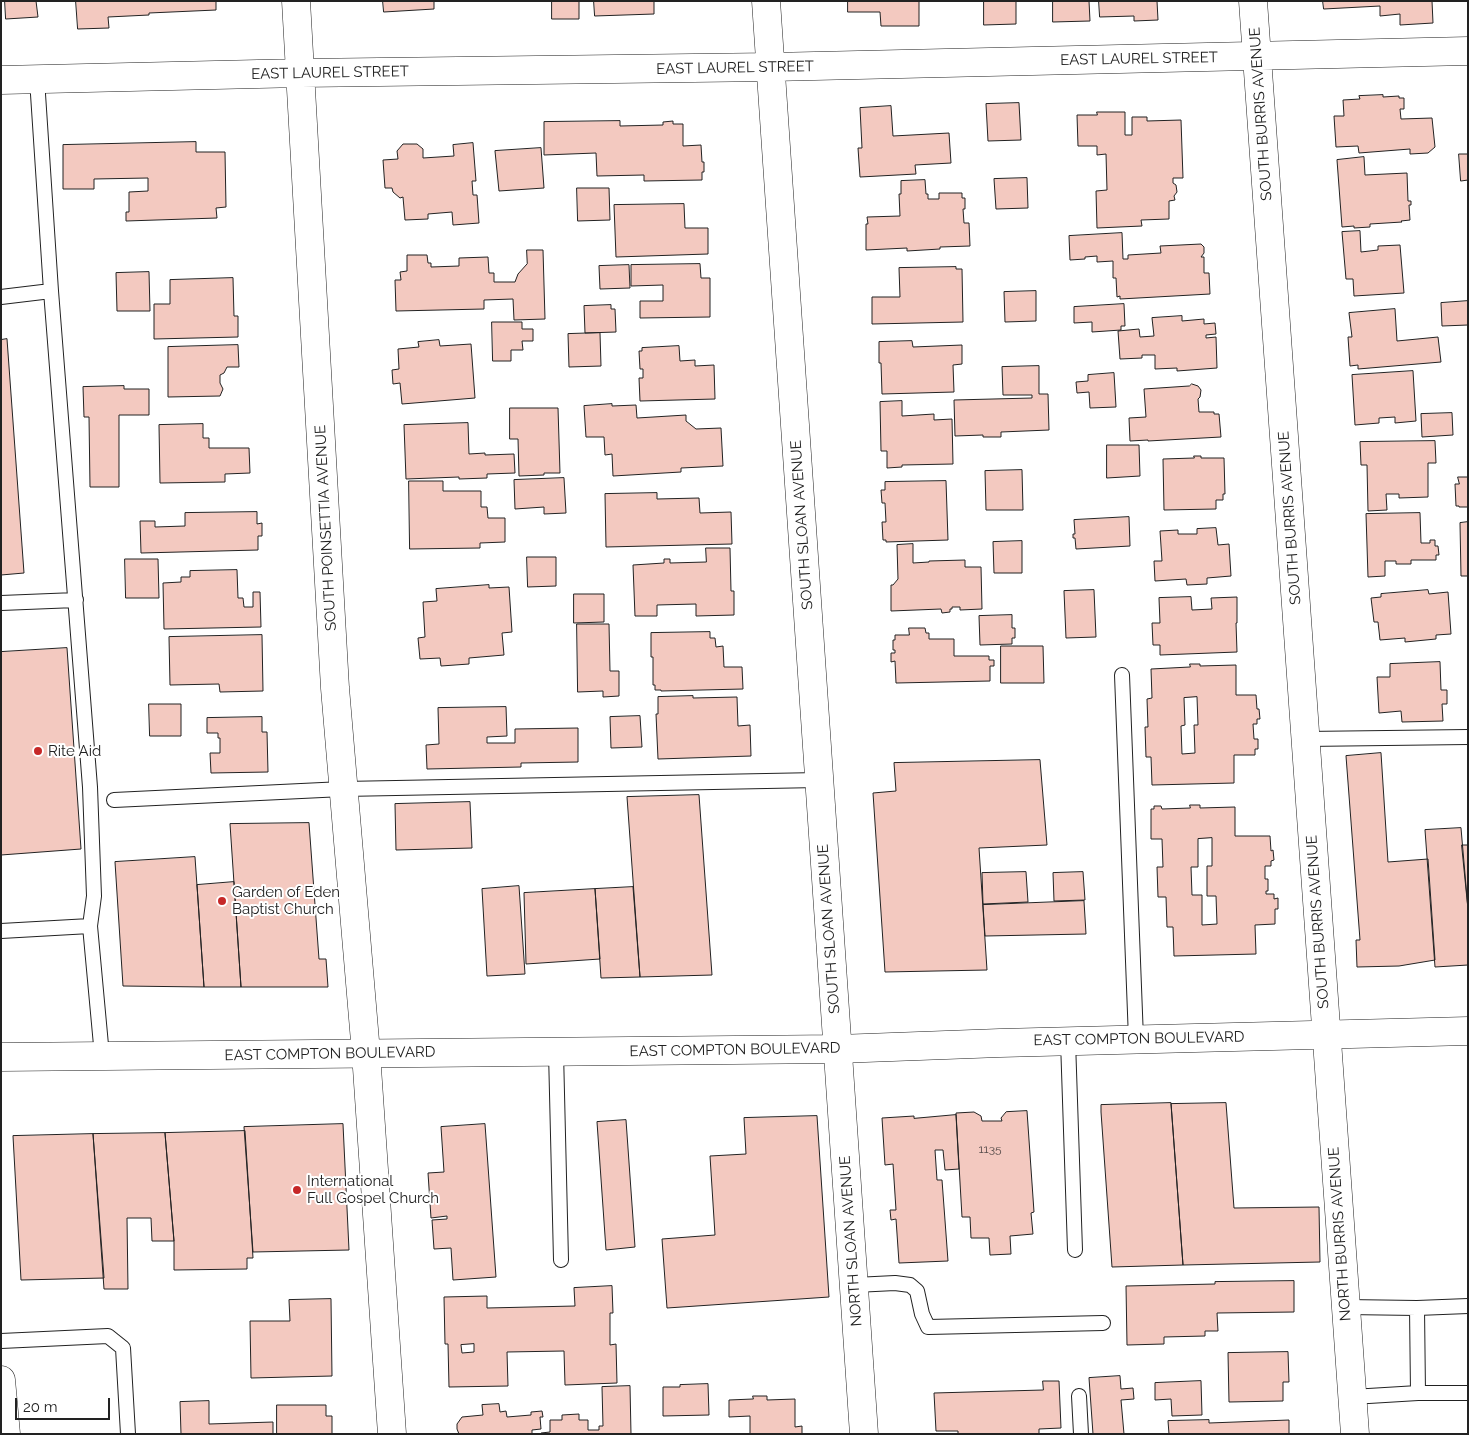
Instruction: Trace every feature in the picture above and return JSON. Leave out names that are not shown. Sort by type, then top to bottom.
[{"type":"street","name":"SOUTH POINSETTIA AVENUE","points":[[296,1],[334,688],[366,1053],[392,1434]]},
{"type":"street","name":"SOUTH SLOAN AVENUE","points":[[766,1],[838,1049]]},
{"type":"street","name":"SOUTH BURRIS AVENUE","points":[[1253,1],[1326,1034]]},
{"type":"street","name":"EAST LAUREL STREET","points":[[1,80],[301,73],[771,67],[1468,51]]},
{"type":"street","name":"EAST COMPTON BOULEVARD","points":[[1,1057],[838,1049],[1468,1031]]},
{"type":"street","name":"NORTH BURRIS AVENUE","points":[[1326,1034],[1355,1434]]},
{"type":"street","name":"NORTH SLOAN AVENUE","points":[[838,1049],[864,1434]]},
{"type":"street","points":[[1,1380],[6,1434]]},
{"type":"lane","points":[[37,79],[51,291],[90,786],[94,896],[90,926],[102,1056]]},
{"type":"lane","points":[[1,297],[51,291]]},
{"type":"lane","points":[[1,603],[76,600]]},
{"type":"lane","points":[[1122,675],[1136,1039]]},
{"type":"lane","points":[[1305,739],[1468,737]]},
{"type":"lane","points":[[114,800],[343,789],[819,780]]},
{"type":"lane","points":[[1,931],[90,926]]},
{"type":"lane","points":[[1068,1041],[1075,1250]]},
{"type":"lane","points":[[556,1052],[561,1260]]},
{"type":"lane","points":[[854,1285],[895,1283],[910,1285],[917,1291],[922,1314],[928,1328],[1103,1323]]},
{"type":"lane","points":[[1346,1308],[1468,1306]]},
{"type":"lane","points":[[1417,1308],[1418,1393]]},
{"type":"lane","points":[[1,1341],[108,1336],[122,1348],[128,1434]]},
{"type":"lane","points":[[1352,1397],[1418,1393],[1468,1393]]},
{"type":"lane","points":[[1079,1396],[1081,1434]]},
{"type":"building","points":[[5,1],[36,1],[38,17],[6,19]]},
{"type":"building","points":[[76,1],[216,1],[216,10],[108,17],[109,28],[78,29]]},
{"type":"building","points":[[383,1],[434,1],[434,9],[384,12]]},
{"type":"building","points":[[552,1],[579,1],[579,19],[552,19]]},
{"type":"building","points":[[594,1],[654,1],[654,14],[595,16]]},
{"type":"building","points":[[848,1],[919,1],[919,26],[881,26],[880,12],[848,12]]},
{"type":"building","points":[[984,1],[1016,1],[1016,24],[984,25]]},
{"type":"building","points":[[1053,1],[1089,1],[1090,21],[1053,22]]},
{"type":"building","points":[[1099,1],[1157,1],[1158,20],[1134,21],[1134,16],[1100,17]]},
{"type":"building","points":[[1323,1],[1432,1],[1433,23],[1400,25],[1400,14],[1380,16],[1380,6],[1324,9]]},
{"type":"building","points":[[1383,95],[1383,97],[1399,96],[1399,98],[1404,98],[1404,109],[1400,109],[1401,119],[1432,118],[1435,147],[1428,153],[1410,154],[1410,149],[1359,153],[1358,146],[1336,147],[1334,116],[1344,116],[1343,100],[1360,99],[1359,96]]},
{"type":"building","points":[[1019,103],[1021,140],[988,141],[986,104]]},
{"type":"building","points":[[891,106],[893,136],[949,133],[951,163],[915,165],[916,174],[860,177],[858,148],[862,148],[860,108]]},
{"type":"building","points":[[1097,112],[1125,112],[1125,135],[1132,135],[1132,117],[1147,117],[1147,121],[1181,120],[1183,178],[1173,178],[1177,192],[1174,196],[1175,200],[1169,201],[1169,219],[1141,220],[1142,226],[1097,228],[1096,191],[1107,190],[1106,154],[1097,155],[1097,146],[1078,146],[1077,115],[1097,115]]},
{"type":"building","points":[[620,121],[620,126],[663,125],[663,122],[673,121],[673,124],[683,124],[683,146],[701,145],[702,162],[704,162],[702,180],[644,181],[644,175],[597,176],[596,153],[544,155],[544,122]]},
{"type":"building","points":[[196,142],[196,152],[225,152],[226,207],[216,208],[217,218],[126,221],[126,212],[129,212],[129,192],[148,191],[148,178],[94,179],[94,189],[63,189],[63,145]]},
{"type":"building","points":[[473,143],[476,181],[472,181],[473,195],[477,195],[479,223],[453,225],[452,212],[428,214],[428,219],[405,220],[403,197],[400,198],[393,192],[392,188],[385,188],[383,160],[398,159],[397,151],[403,144],[417,144],[423,149],[423,158],[454,156],[453,145]]},
{"type":"building","points":[[541,148],[544,188],[499,191],[495,151]]},
{"type":"building","points":[[1459,154],[1468,154],[1468,180],[1461,181]]},
{"type":"building","points":[[1364,157],[1365,175],[1407,173],[1408,201],[1411,201],[1411,205],[1409,205],[1410,220],[1370,224],[1370,227],[1342,227],[1337,160]]},
{"type":"building","points":[[1027,178],[1028,208],[996,209],[994,179]]},
{"type":"building","points":[[925,180],[928,199],[939,199],[939,193],[962,193],[962,198],[965,198],[965,209],[963,209],[964,223],[969,223],[970,246],[907,251],[907,248],[866,250],[867,217],[900,216],[899,194],[901,194],[901,181]]},
{"type":"building","points":[[577,188],[609,188],[610,220],[578,221]]},
{"type":"building","points":[[684,204],[685,228],[708,228],[708,254],[616,257],[614,205]]},
{"type":"building","points":[[1360,231],[1361,252],[1378,250],[1378,246],[1400,245],[1404,293],[1354,296],[1353,279],[1346,279],[1342,232]]},
{"type":"building","points":[[1122,233],[1123,259],[1128,259],[1128,255],[1161,253],[1160,246],[1201,244],[1204,247],[1204,253],[1201,257],[1204,257],[1204,273],[1209,273],[1210,294],[1120,299],[1120,296],[1117,297],[1116,278],[1113,278],[1113,261],[1097,262],[1097,256],[1070,260],[1069,236]]},
{"type":"building","points":[[527,250],[543,250],[545,319],[514,320],[513,299],[484,300],[484,309],[396,311],[395,280],[401,280],[400,272],[407,271],[407,255],[427,255],[428,263],[431,263],[431,267],[459,266],[459,258],[488,257],[489,273],[494,273],[494,282],[515,282],[518,274],[527,264]]},
{"type":"building","points":[[700,264],[701,278],[710,278],[710,317],[640,318],[640,301],[663,301],[663,285],[631,286],[631,265]]},
{"type":"building","points":[[629,265],[630,288],[600,289],[599,266]]},
{"type":"building","points":[[956,267],[956,269],[962,269],[963,322],[872,324],[872,297],[900,297],[899,268]]},
{"type":"building","points":[[149,272],[150,311],[117,311],[116,273]]},
{"type":"building","points":[[233,278],[234,316],[238,316],[238,337],[154,339],[154,304],[170,304],[170,280]]},
{"type":"building","points":[[1036,291],[1036,321],[1005,322],[1004,292]]},
{"type":"building","points":[[1468,301],[1468,325],[1442,326],[1441,303]]},
{"type":"building","points":[[1124,304],[1125,326],[1121,326],[1121,330],[1092,332],[1092,322],[1074,323],[1074,307]]},
{"type":"building","points":[[611,305],[611,309],[615,309],[616,332],[585,333],[584,306]]},
{"type":"building","points":[[1395,309],[1397,341],[1438,337],[1441,362],[1358,369],[1358,365],[1350,366],[1348,337],[1352,337],[1349,313]]},
{"type":"building","points":[[1182,316],[1182,321],[1204,319],[1204,324],[1215,323],[1216,334],[1206,335],[1206,338],[1216,337],[1217,368],[1177,371],[1177,368],[1155,369],[1155,355],[1142,355],[1142,358],[1120,359],[1118,331],[1139,329],[1140,337],[1154,336],[1152,318]]},
{"type":"building","points":[[492,322],[522,322],[522,329],[533,329],[533,341],[522,341],[523,350],[511,350],[511,361],[493,361]]},
{"type":"building","points":[[600,333],[601,366],[569,367],[568,334]]},
{"type":"building","points":[[7,339],[24,573],[1,575],[1,340]]},
{"type":"building","points":[[439,340],[440,346],[471,344],[475,398],[402,404],[400,383],[393,384],[392,370],[399,369],[398,349],[419,347],[418,342]]},
{"type":"building","points":[[912,341],[913,347],[962,345],[962,364],[953,365],[954,392],[882,394],[879,342]]},
{"type":"building","points":[[238,345],[239,367],[227,367],[224,373],[220,375],[220,383],[223,389],[220,396],[168,397],[168,347]]},
{"type":"building","points":[[679,346],[680,361],[695,360],[695,366],[714,365],[715,399],[640,401],[639,378],[643,378],[643,369],[640,369],[639,351],[642,351],[642,348]]},
{"type":"building","points":[[1039,366],[1039,394],[1048,394],[1049,430],[1001,432],[1001,437],[983,437],[983,435],[955,436],[954,400],[1032,398],[1032,395],[1003,395],[1002,367]]},
{"type":"building","points":[[1413,371],[1416,421],[1395,423],[1395,417],[1379,418],[1379,423],[1355,425],[1352,375]]},
{"type":"building","points":[[1114,373],[1116,407],[1090,408],[1089,392],[1077,393],[1076,382],[1088,381],[1088,375]]},
{"type":"building","points":[[1192,384],[1198,386],[1201,390],[1198,399],[1199,412],[1219,414],[1221,437],[1130,441],[1129,418],[1146,417],[1144,389],[1189,386]]},
{"type":"building","points":[[124,386],[124,389],[149,389],[149,415],[119,415],[119,487],[90,487],[89,417],[84,417],[83,387]]},
{"type":"building","points":[[902,401],[902,416],[934,414],[934,420],[952,419],[953,464],[902,465],[902,467],[887,468],[887,451],[881,451],[880,402]]},
{"type":"building","points":[[612,404],[612,406],[636,405],[637,418],[686,415],[686,421],[696,429],[721,428],[723,466],[681,468],[681,472],[613,476],[612,454],[605,455],[604,437],[586,437],[584,406]]},
{"type":"building","points":[[510,408],[558,408],[560,473],[519,476],[518,439],[510,439]]},
{"type":"building","points":[[1452,413],[1453,435],[1422,437],[1421,414]]},
{"type":"building","points":[[468,423],[469,454],[514,454],[515,473],[487,474],[487,478],[406,479],[404,425]]},
{"type":"building","points":[[203,424],[203,438],[209,438],[209,448],[249,448],[250,473],[225,474],[225,482],[160,483],[159,425]]},
{"type":"building","points":[[1435,441],[1436,463],[1428,463],[1428,497],[1399,498],[1399,494],[1386,494],[1387,510],[1368,511],[1367,465],[1361,465],[1360,442]]},
{"type":"building","points":[[1107,445],[1139,445],[1140,476],[1107,478]]},
{"type":"building","points":[[1194,456],[1201,456],[1201,458],[1224,458],[1225,494],[1223,494],[1223,500],[1216,500],[1216,509],[1164,510],[1163,459],[1194,458]]},
{"type":"building","points":[[1022,470],[1023,510],[986,510],[985,471]]},
{"type":"building","points":[[1458,477],[1468,477],[1468,507],[1456,506],[1455,484],[1459,484]]},
{"type":"building","points":[[564,478],[566,513],[544,514],[544,507],[515,509],[514,480]]},
{"type":"building","points":[[409,481],[443,481],[443,491],[481,491],[481,507],[487,507],[488,518],[505,518],[505,542],[480,543],[480,548],[410,549]]},
{"type":"building","points":[[946,481],[948,540],[886,542],[886,540],[883,540],[882,522],[886,522],[885,503],[882,503],[881,490],[885,490],[885,482]]},
{"type":"building","points":[[657,493],[657,499],[699,498],[700,513],[731,512],[732,544],[606,547],[605,494]]},
{"type":"building","points":[[257,512],[257,524],[262,523],[262,536],[258,536],[258,550],[141,553],[140,521],[155,521],[155,527],[185,526],[185,513]]},
{"type":"building","points":[[1420,513],[1421,543],[1430,543],[1430,540],[1435,540],[1435,546],[1438,546],[1439,555],[1436,555],[1436,560],[1411,560],[1411,564],[1396,564],[1396,561],[1385,561],[1385,576],[1368,577],[1366,514]]},
{"type":"building","points":[[1129,517],[1130,546],[1076,549],[1075,538],[1073,538],[1073,534],[1075,534],[1074,520]]},
{"type":"building","points":[[1468,522],[1468,576],[1461,576],[1460,523]]},
{"type":"building","points":[[1216,528],[1218,545],[1229,544],[1231,576],[1207,578],[1207,584],[1187,585],[1186,579],[1155,581],[1154,561],[1162,561],[1160,531],[1178,530],[1178,534],[1197,534],[1197,529]]},
{"type":"building","points":[[1022,541],[1022,573],[994,573],[993,542]]},
{"type":"building","points":[[913,544],[913,563],[965,560],[965,567],[981,567],[982,609],[960,610],[960,607],[952,607],[950,612],[942,613],[941,609],[891,611],[891,585],[898,579],[897,545]]},
{"type":"building","points":[[706,548],[730,548],[731,591],[734,591],[734,615],[696,616],[696,604],[657,605],[657,616],[635,616],[633,565],[664,563],[664,559],[670,559],[670,563],[706,562]]},
{"type":"building","points":[[527,557],[556,557],[556,586],[528,587]]},
{"type":"building","points":[[125,559],[158,559],[159,598],[126,598]]},
{"type":"building","points":[[237,570],[238,598],[243,598],[244,607],[253,607],[253,592],[260,592],[261,627],[164,629],[163,583],[181,582],[181,577],[190,577],[190,571]]},
{"type":"building","points":[[489,585],[489,588],[509,587],[512,632],[502,633],[504,655],[469,658],[469,664],[441,666],[440,658],[420,659],[418,638],[425,637],[423,602],[437,601],[436,589]]},
{"type":"building","points":[[1094,590],[1096,637],[1066,638],[1064,591]]},
{"type":"building","points":[[1428,590],[1429,594],[1448,592],[1451,634],[1436,635],[1436,639],[1405,642],[1405,638],[1380,640],[1378,622],[1374,622],[1371,598],[1381,597],[1381,594]]},
{"type":"building","points":[[574,594],[604,594],[604,622],[574,623]]},
{"type":"building","points":[[1191,597],[1192,610],[1212,609],[1211,598],[1237,597],[1237,652],[1160,655],[1160,645],[1153,645],[1152,623],[1160,623],[1159,598]]},
{"type":"building","points":[[1012,615],[1012,628],[1015,628],[1015,638],[1012,638],[1012,644],[980,645],[979,616]]},
{"type":"building","points":[[577,624],[609,624],[610,671],[619,671],[619,696],[603,697],[603,691],[578,692]]},
{"type":"building","points":[[909,628],[925,628],[926,633],[929,633],[929,639],[954,639],[954,656],[989,656],[989,660],[994,660],[994,666],[990,666],[990,681],[896,683],[895,661],[891,662],[891,653],[895,653],[895,650],[893,650],[893,640],[895,640],[895,635],[909,635]]},
{"type":"building","points":[[710,632],[710,638],[715,638],[716,647],[723,646],[724,667],[742,667],[743,689],[655,690],[655,685],[653,685],[653,657],[651,657],[651,633]]},
{"type":"building","points":[[262,635],[263,691],[220,692],[219,684],[170,685],[169,637]]},
{"type":"building","points":[[1001,646],[1043,646],[1044,683],[1001,683]]},
{"type":"building","name":"Rite Aid","points":[[67,648],[81,849],[1,855],[1,652]]},
{"type":"building","points":[[1440,662],[1441,690],[1447,690],[1447,704],[1442,704],[1443,721],[1402,722],[1401,711],[1379,713],[1377,677],[1390,677],[1390,664]]},
{"type":"building","points":[[1190,664],[1200,664],[1200,666],[1236,665],[1236,695],[1256,695],[1260,719],[1257,719],[1257,724],[1253,724],[1254,739],[1258,739],[1258,749],[1255,749],[1255,755],[1234,755],[1234,783],[1152,785],[1151,757],[1146,757],[1145,727],[1148,727],[1147,699],[1152,698],[1151,669],[1190,667]],"holes":[[[1197,697],[1198,725],[1194,725],[1195,753],[1182,754],[1181,726],[1185,725],[1184,698]]]},
{"type":"building","points":[[693,696],[693,698],[737,697],[738,726],[750,725],[751,756],[658,759],[656,714],[658,714],[658,697]]},
{"type":"building","points":[[149,704],[181,704],[181,736],[150,736]]},
{"type":"building","points":[[506,707],[507,736],[487,737],[487,743],[515,743],[515,729],[578,728],[578,762],[521,763],[521,767],[427,769],[426,745],[439,744],[438,708]]},
{"type":"building","points":[[640,716],[642,747],[611,748],[610,717]]},
{"type":"building","points":[[262,717],[262,732],[267,732],[268,772],[211,773],[210,753],[220,753],[220,738],[218,738],[218,733],[207,733],[207,718]]},
{"type":"building","points":[[1381,753],[1388,862],[1428,859],[1435,960],[1399,966],[1357,967],[1356,940],[1360,940],[1346,756]]},
{"type":"building","points":[[1040,760],[1047,845],[979,848],[987,970],[885,972],[873,793],[896,791],[894,763]]},
{"type":"building","points":[[699,795],[712,975],[640,977],[627,797]]},
{"type":"building","points":[[470,802],[472,848],[396,850],[395,804]]},
{"type":"building","points":[[1190,805],[1200,805],[1200,808],[1235,807],[1235,836],[1270,836],[1274,860],[1271,861],[1271,866],[1265,866],[1265,879],[1268,879],[1268,891],[1266,891],[1266,894],[1274,894],[1274,899],[1278,898],[1278,909],[1275,909],[1275,924],[1255,925],[1256,954],[1174,956],[1173,927],[1167,927],[1166,897],[1158,897],[1157,867],[1163,867],[1162,839],[1151,839],[1151,809],[1154,809],[1154,806],[1161,806],[1162,809],[1190,808]],"holes":[[[1212,838],[1212,866],[1207,866],[1207,896],[1216,896],[1217,924],[1202,925],[1202,895],[1192,895],[1191,867],[1198,867],[1198,839]]]},
{"type":"building","points":[[309,823],[319,959],[326,959],[328,987],[241,987],[230,824]]},
{"type":"building","points":[[1461,828],[1468,909],[1468,965],[1435,967],[1425,830]]},
{"type":"building","points":[[1462,845],[1468,845],[1468,909]]},
{"type":"building","points":[[195,857],[204,987],[123,986],[115,862]]},
{"type":"building","points":[[1026,872],[1028,902],[983,904],[982,873]]},
{"type":"building","points":[[1083,872],[1085,900],[1054,901],[1053,873]]},
{"type":"building","points":[[234,882],[241,987],[204,987],[197,885]]},
{"type":"building","points":[[519,886],[525,974],[487,976],[482,889]]},
{"type":"building","points":[[633,887],[640,977],[601,978],[595,889]]},
{"type":"building","points":[[595,889],[600,959],[526,964],[524,893]]},
{"type":"building","points":[[1084,901],[1086,934],[985,936],[983,905]]},
{"type":"building","points":[[1171,1103],[1183,1265],[1112,1267],[1101,1105]]},
{"type":"building","points":[[1226,1103],[1234,1208],[1319,1207],[1320,1262],[1183,1265],[1171,1104]]},
{"type":"building","points":[[1027,1111],[1034,1212],[1031,1213],[1033,1234],[1010,1236],[1011,1254],[990,1255],[989,1238],[971,1238],[970,1217],[962,1217],[956,1113],[974,1112],[981,1116],[982,1121],[1002,1121],[1001,1118],[1006,1112]]},
{"type":"building","points":[[956,1115],[959,1169],[945,1170],[943,1150],[935,1150],[937,1180],[942,1180],[948,1261],[899,1263],[896,1219],[891,1220],[890,1210],[896,1210],[893,1164],[885,1165],[882,1118]]},
{"type":"building","points":[[817,1116],[829,1297],[667,1308],[662,1239],[715,1235],[710,1156],[746,1154],[744,1118]]},
{"type":"building","points":[[626,1120],[635,1247],[606,1250],[597,1122]]},
{"type":"building","name":"International Full Gospel Church","points":[[343,1124],[349,1250],[253,1252],[244,1127]]},
{"type":"building","points":[[485,1124],[496,1277],[453,1280],[451,1248],[434,1249],[432,1220],[447,1219],[447,1216],[431,1218],[428,1173],[444,1172],[441,1127]]},
{"type":"building","points":[[245,1131],[253,1258],[247,1258],[247,1269],[174,1270],[174,1241],[165,1133]]},
{"type":"building","points":[[165,1133],[174,1241],[152,1241],[151,1218],[127,1218],[128,1289],[104,1289],[93,1134]]},
{"type":"building","points":[[93,1134],[104,1278],[21,1280],[13,1136]]},
{"type":"building","points":[[1294,1281],[1294,1312],[1217,1313],[1218,1331],[1205,1331],[1205,1336],[1164,1337],[1164,1344],[1127,1345],[1126,1286]]},
{"type":"building","points":[[612,1286],[613,1313],[610,1313],[610,1345],[616,1344],[617,1383],[565,1385],[564,1351],[507,1352],[508,1386],[449,1387],[448,1344],[445,1344],[444,1297],[487,1296],[487,1308],[575,1306],[574,1288]],"holes":[[[474,1344],[474,1352],[462,1353],[461,1345]]]},
{"type":"building","points":[[331,1299],[332,1376],[251,1378],[250,1321],[290,1321],[289,1300]]},
{"type":"building","points":[[1288,1352],[1289,1382],[1283,1382],[1283,1401],[1229,1402],[1228,1353]]},
{"type":"building","points":[[1120,1376],[1121,1389],[1133,1388],[1134,1399],[1121,1400],[1124,1434],[1093,1434],[1089,1378]]},
{"type":"building","points":[[1043,1381],[1059,1381],[1061,1428],[1039,1429],[1039,1434],[958,1434],[958,1431],[936,1431],[934,1393],[1043,1390]]},
{"type":"building","points":[[1201,1381],[1202,1415],[1172,1416],[1171,1399],[1155,1400],[1155,1383]]},
{"type":"building","points":[[708,1384],[709,1415],[663,1416],[663,1387]]},
{"type":"building","points":[[630,1386],[631,1434],[541,1434],[550,1432],[550,1420],[562,1420],[562,1415],[579,1414],[579,1420],[588,1420],[588,1430],[599,1430],[599,1426],[603,1426],[602,1387]]},
{"type":"building","points":[[753,1396],[767,1396],[767,1400],[795,1399],[795,1427],[802,1426],[802,1434],[750,1434],[750,1416],[729,1417],[729,1400],[753,1399]]},
{"type":"building","points":[[209,1401],[209,1424],[273,1422],[273,1434],[181,1434],[180,1402]]},
{"type":"building","points":[[499,1404],[500,1412],[506,1411],[507,1417],[531,1415],[531,1412],[542,1411],[543,1417],[540,1417],[541,1429],[532,1430],[532,1434],[459,1434],[457,1424],[462,1417],[483,1415],[482,1405]]},
{"type":"building","points":[[277,1405],[326,1405],[326,1416],[332,1416],[332,1434],[277,1434]]},
{"type":"building","points":[[1209,1420],[1209,1423],[1289,1420],[1289,1434],[1169,1434],[1168,1421]]},
{"type":"place","name":"Rite Aid","points":[[38,751]]},
{"type":"place","name":"Garden of Eden Baptist Church","points":[[222,901]]},
{"type":"place","name":"International Full Gospel Church","points":[[297,1190]]}]
